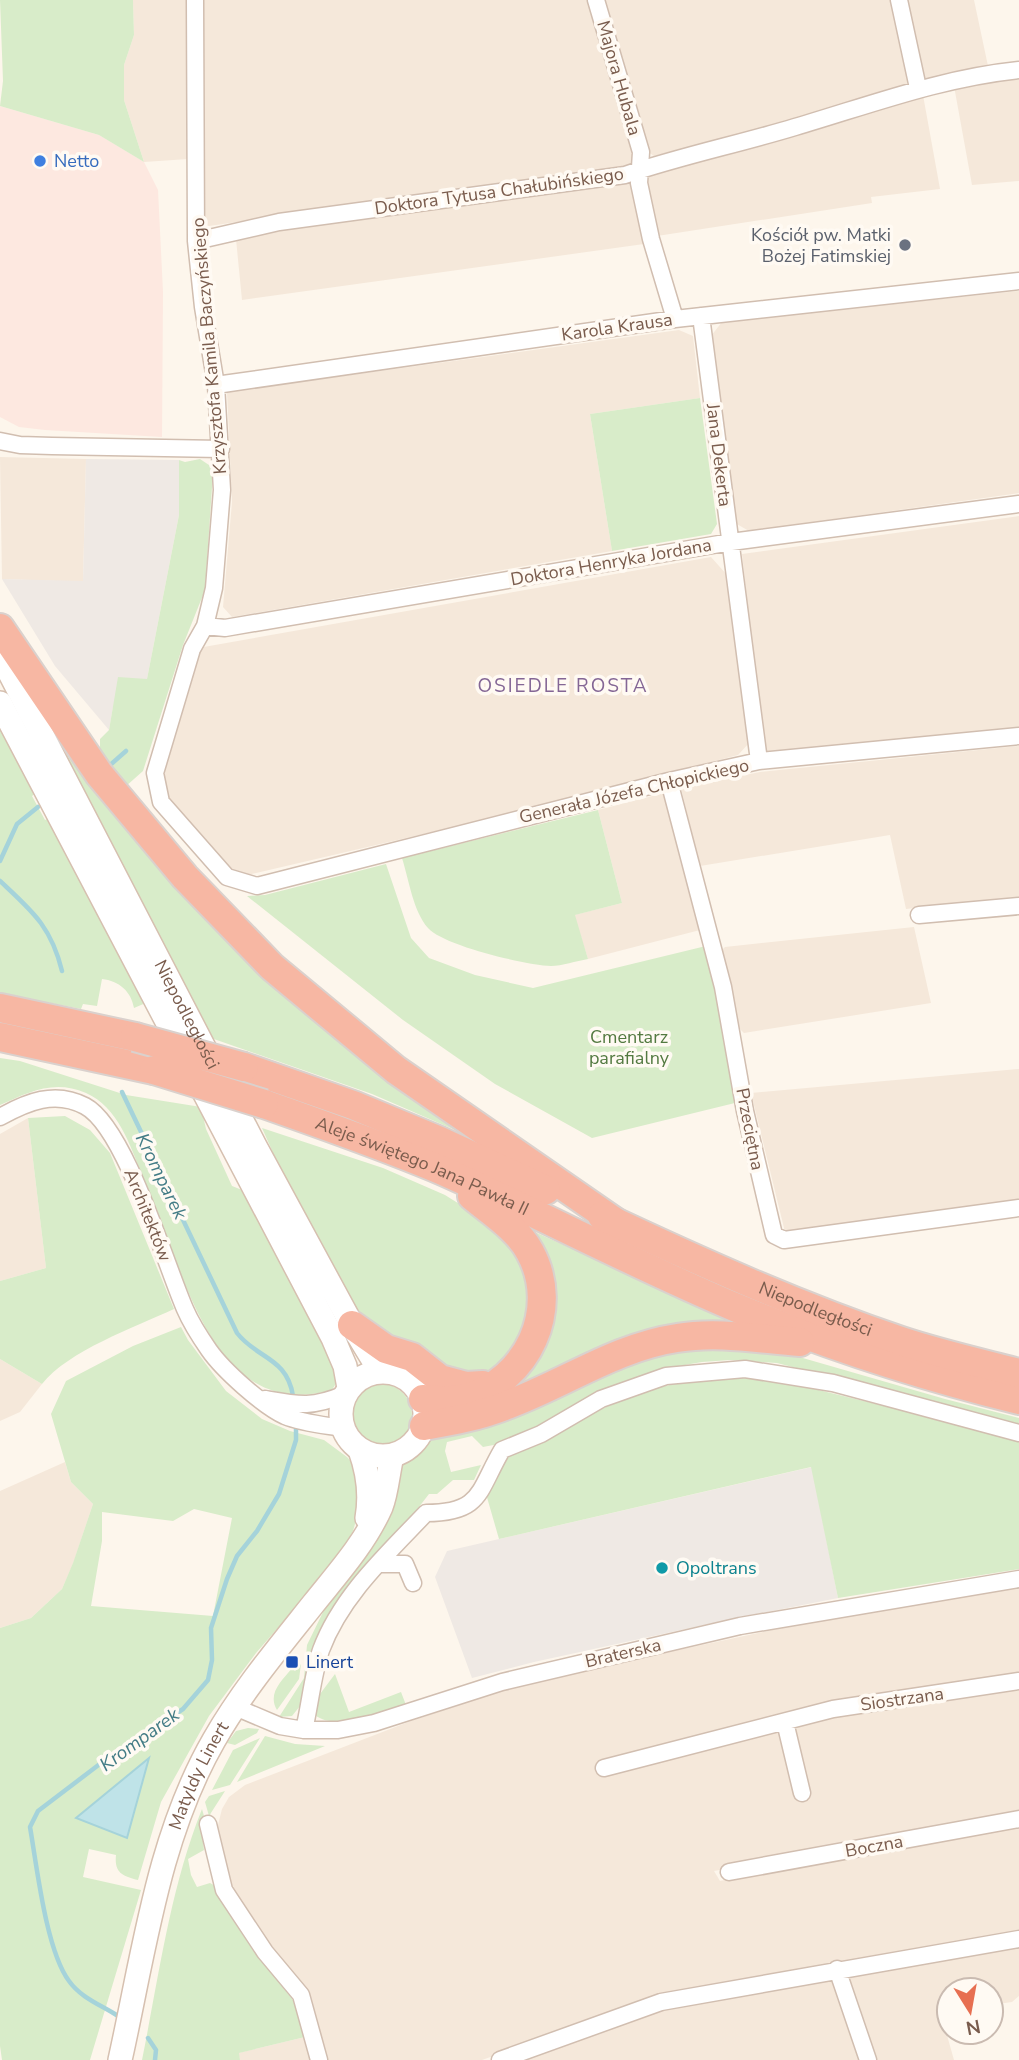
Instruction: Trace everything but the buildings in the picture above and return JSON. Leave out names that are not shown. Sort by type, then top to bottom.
[{"type":"highway","points":[[0,628],[99,774],[186,877],[272,967],[396,1070],[618,1224]]},
{"type":"highway","name":"Aleje świętego Jana Pawła II","points":[[0,1008],[135,1037],[244,1067],[353,1105],[440,1141],[618,1224]]},
{"type":"highway","name":"Aleje świętego Jana Pawła II","points":[[0,1037],[154,1070],[362,1138],[443,1171],[678,1281],[827,1343]]},
{"type":"highway","points":[[423,1412],[467,1398],[514,1369],[538,1327],[543,1304],[540,1277],[529,1250],[509,1227],[443,1171]]},
{"type":"highway","name":"Niepodległości","points":[[618,1224],[821,1312],[903,1341],[1019,1373]]},
{"type":"highway","points":[[352,1325],[386,1349],[412,1357],[440,1379],[466,1386],[493,1384]]},
{"type":"highway","points":[[423,1412],[463,1419],[508,1405],[627,1352],[676,1338],[720,1334],[827,1343]]},
{"type":"highway","name":"Niepodległości","points":[[827,1343],[955,1384],[1019,1400]]},
{"type":"main road","name":"Niepodległości","points":[[0,654],[255,1146],[352,1325],[380,1371]]},
{"type":"main road","name":"Niepodległości","points":[[0,703],[333,1338],[345,1366],[347,1391]]},
{"type":"main road","points":[[380,1371],[401,1375],[411,1381],[423,1412],[418,1439],[407,1449],[392,1456],[374,1456],[360,1450],[349,1441],[342,1428],[340,1416],[347,1391],[363,1376],[380,1371]]},
{"type":"main road","name":"Matyldy Linert","points":[[360,1450],[369,1488],[365,1535]]},
{"type":"main road","name":"Matyldy Linert","points":[[120,2060],[164,1860],[188,1794],[213,1742],[235,1707],[349,1560],[365,1535],[382,1504],[392,1456]]},
{"type":"street","name":"Krzysztofa Kamila Baczyńskiego","points":[[195,0],[196,241],[203,307],[216,385],[222,490],[214,588],[205,626],[192,649],[155,773],[162,802],[227,877],[257,886]]},
{"type":"street","name":"Majora Hubala","points":[[596,0],[640,152],[639,183],[650,239],[675,319]]},
{"type":"street","points":[[899,0],[918,88]]},
{"type":"street","name":"Doktora Tytusa Chałubińskiego","points":[[196,241],[279,222],[625,175],[654,164],[794,128],[918,88],[1019,70]]},
{"type":"street","name":"Karola Krausa","points":[[216,385],[675,319],[1019,281]]},
{"type":"street","name":"Jana Dekerta","points":[[701,316],[759,761]]},
{"type":"street","points":[[0,441],[41,446],[221,449]]},
{"type":"street","name":"Doktora Henryka Jordana","points":[[205,626],[225,628],[731,542],[1019,504]]},
{"type":"street","name":"Generała Józefa Chłopickiego","points":[[257,886],[669,780],[759,761],[1019,736]]},
{"type":"street","name":"Przeciętna","points":[[669,780],[723,987],[745,1111],[774,1235],[784,1240],[1019,1208]]},
{"type":"street","points":[[919,915],[1019,905]]},
{"type":"street","name":"Architektów","points":[[0,1117],[22,1105],[45,1098],[66,1099],[87,1107],[106,1126],[124,1153],[186,1311],[210,1352],[231,1376],[285,1416],[342,1428]]},
{"type":"street","points":[[304,1730],[320,1653],[329,1631],[378,1564],[426,1513],[447,1513],[469,1505],[482,1492],[502,1451],[541,1434],[601,1399],[666,1376],[745,1369],[833,1383],[1019,1433]]},
{"type":"street","name":"Architektów","points":[[259,1398],[292,1404],[321,1404],[347,1391]]},
{"type":"street","points":[[378,1564],[405,1564],[413,1583]]},
{"type":"street","name":"Braterska","points":[[235,1707],[280,1726],[304,1730],[338,1730],[374,1723],[502,1682],[740,1626],[1019,1579]]},
{"type":"street","points":[[314,1686],[331,1664]]},
{"type":"street","name":"Siostrzana","points":[[604,1768],[832,1709],[1019,1681]]},
{"type":"street","points":[[785,1722],[802,1793]]},
{"type":"street","name":"Boczna","points":[[729,1872],[1019,1819]]},
{"type":"street","points":[[208,1824],[224,1890],[265,1952],[301,1995],[319,2060]]},
{"type":"street","points":[[500,2060],[661,2002],[1019,1939]]},
{"type":"street","points":[[837,1969],[868,2060]]},
{"type":"shaded area","points":[[133,0],[191,0],[188,159],[144,162],[124,100],[124,65],[134,35]]},
{"type":"shaded area","points":[[202,0],[587,0],[635,159],[632,166],[202,227]]},
{"type":"shaded area","points":[[603,0],[893,0],[910,80],[906,85],[808,116],[654,156],[648,152]]},
{"type":"shaded area","points":[[905,0],[974,0],[988,66],[927,80],[922,76]]},
{"type":"shaded area","points":[[1019,75],[1019,181],[972,185],[954,86]]},
{"type":"shaded area","points":[[923,95],[940,189],[871,197],[872,203],[657,236],[647,178],[651,172]]},
{"type":"shaded area","points":[[0,106],[99,135],[144,162],[158,190],[163,292],[162,437],[19,427],[0,417]]},
{"type":"shaded area","points":[[627,181],[632,184],[644,244],[242,300],[236,239],[329,222],[476,204]]},
{"type":"shaded area","points":[[1019,291],[1019,493],[749,531],[735,523],[711,336],[722,322]]},
{"type":"shaded area","points":[[679,330],[693,336],[700,398],[590,414],[612,551],[232,617],[223,607],[232,502],[227,392]]},
{"type":"shaded area","points":[[0,457],[86,459],[83,582],[2,579]]},
{"type":"shaded area","points":[[86,459],[179,460],[179,515],[147,679],[113,707],[109,730],[55,666],[2,579],[83,581]]},
{"type":"shaded area","points":[[1019,516],[1019,728],[764,752],[742,554]]},
{"type":"shaded area","points":[[711,557],[727,575],[750,742],[738,755],[543,806],[243,876],[234,873],[169,800],[162,769],[198,648]]},
{"type":"shaded area","points":[[1019,746],[1019,897],[906,909],[890,835],[700,866],[681,788],[760,772]]},
{"type":"shaded area","points":[[664,793],[700,930],[588,959],[574,915],[622,903],[598,810]]},
{"type":"shaded area","points":[[914,927],[931,1003],[744,1033],[737,1026],[721,951],[725,947]]},
{"type":"shaded area","points":[[1019,1069],[1019,1199],[785,1232],[751,1093]]},
{"type":"shaded area","points":[[28,1118],[46,1268],[0,1281],[0,1134]]},
{"type":"shaded area","points":[[0,1359],[42,1384],[20,1412],[0,1421]]},
{"type":"shaded area","points":[[65,1462],[71,1482],[93,1504],[73,1564],[62,1589],[31,1618],[0,1628],[0,1491]]},
{"type":"shaded area","points":[[812,1467],[838,1598],[534,1662],[472,1678],[435,1577],[447,1551]]},
{"type":"shaded area","points":[[1019,1588],[1019,1677],[799,1723],[1019,1689],[1019,1813],[714,1871],[720,1881],[1019,1824],[1019,1933],[657,1997],[482,2060],[326,2060],[265,1941],[230,1888],[217,1829],[222,1809],[229,1797],[245,1785],[411,1721],[514,1687],[655,1655],[815,1621]]},
{"type":"shaded area","points":[[1019,1943],[1019,1996],[1012,2002],[1005,2003],[1005,1976],[935,1976],[935,2046],[950,2046],[954,2060],[875,2060],[845,1975]]},
{"type":"shaded area","points":[[833,1978],[861,2060],[521,2060],[656,2010]]},
{"type":"shaded area","points":[[305,2037],[311,2060],[240,2060],[238,2053]]},
{"type":"green space","points":[[0,0],[133,0],[134,35],[124,65],[124,100],[144,162],[99,135],[0,106],[3,81]]},
{"type":"green space","points":[[700,398],[717,524],[711,534],[612,551],[590,414]]},
{"type":"green space","points":[[200,459],[212,467],[213,473],[205,590],[183,645],[143,771],[125,787],[100,754],[100,739],[109,730],[118,677],[147,679],[179,515],[179,460],[185,462]]},
{"type":"green space","points":[[30,691],[160,861],[501,1150],[372,1094],[211,1038]]},
{"type":"green space","points":[[0,718],[38,791],[32,796],[45,820],[52,817],[148,1002],[134,1008],[123,988],[102,979],[97,1006],[83,1004],[81,1009],[0,993]]},
{"type":"green space","points":[[598,810],[622,903],[575,915],[588,959],[551,966],[505,958],[450,941],[437,935],[423,921],[415,904],[402,858]]},
{"type":"green space","name":"Cmentarz parafialny","points":[[386,864],[411,938],[429,958],[475,975],[533,988],[706,946],[739,1102],[592,1138],[495,1084],[403,1020],[247,896],[265,895]]},
{"type":"green space","points":[[0,1058],[20,1061],[126,1095],[201,1107],[206,1129],[232,1186],[242,1190],[325,1336],[338,1380],[332,1390],[300,1395],[272,1390],[249,1379],[229,1361],[212,1339],[198,1313],[133,1151],[115,1117],[97,1099],[63,1087],[42,1089],[0,1105]]},
{"type":"green space","points":[[65,1116],[90,1130],[110,1153],[174,1309],[85,1351],[68,1361],[42,1384],[0,1359],[0,1281],[46,1268],[28,1118]]},
{"type":"green space","points":[[262,1128],[383,1168],[445,1195],[485,1220],[508,1239],[528,1274],[532,1297],[521,1338],[505,1361],[488,1372],[468,1378],[449,1374],[362,1320],[278,1164]]},
{"type":"green space","points":[[526,1228],[739,1324],[505,1396],[538,1356]]},
{"type":"green space","points":[[181,1327],[226,1391],[262,1419],[290,1431],[324,1440],[356,1466],[359,1510],[353,1531],[342,1551],[256,1653],[209,1716],[161,1802],[138,1880],[118,1870],[116,1855],[89,1849],[83,1877],[141,1890],[90,2060],[2,2060],[0,1628],[31,1618],[62,1589],[93,1504],[71,1482],[51,1414],[66,1381],[133,1346]],"holes":[[[194,1509],[232,1518],[213,1616],[91,1606],[102,1541],[102,1512],[173,1521]]]},
{"type":"green space","points":[[682,1346],[782,1352],[1019,1418],[1019,1426],[777,1363],[730,1360],[662,1369],[625,1381],[509,1442],[483,1447],[472,1436],[447,1442],[445,1451],[451,1472],[481,1465],[474,1480],[453,1480],[437,1494],[429,1494],[415,1512],[417,1520],[324,1628],[315,1644],[300,1706],[292,1716],[279,1717],[304,1678],[307,1645],[325,1608],[362,1559],[400,1464],[415,1454],[429,1437],[595,1374]]},
{"type":"green space","points":[[743,1377],[794,1384],[1019,1439],[1019,1569],[838,1598],[811,1467],[499,1539],[484,1487],[502,1450],[645,1391],[694,1379]]},
{"type":"green space","points":[[375,1384],[387,1384],[403,1393],[410,1403],[410,1427],[403,1437],[387,1446],[375,1446],[364,1441],[355,1432],[350,1421],[350,1409],[355,1398],[364,1389]]},
{"type":"green space","points":[[301,1664],[299,1679],[277,1710],[274,1698],[277,1688],[292,1668],[295,1671]]},
{"type":"green space","points":[[335,1674],[349,1712],[401,1692],[406,1705],[360,1719],[335,1722],[324,1720],[315,1715],[320,1694]]},
{"type":"green space","points":[[259,1729],[257,1733],[235,1745],[227,1743],[236,1731]]},
{"type":"green space","points":[[265,1736],[295,1744],[325,1746],[237,1782]]},
{"type":"green space","points":[[260,1738],[230,1785],[212,1790],[233,1750]]},
{"type":"green space","points":[[225,1791],[209,1816],[205,1802],[209,1796]]},
{"type":"green space","points":[[202,1809],[206,1823],[201,1825],[204,1850],[188,1859],[191,1875],[197,1887],[210,1883],[219,1888],[233,1920],[293,2000],[305,2037],[239,2053],[240,2060],[142,2060],[173,1901]]},
{"type":"water","points":[[149,1758],[127,1838],[76,1818]]},
{"type":"waterway","points":[[109,766],[126,751]]},
{"type":"waterway","points":[[0,861],[17,824],[38,807]]},
{"type":"waterway","name":"Kromparek","points":[[0,881],[39,920],[52,942],[62,971]]},
{"type":"waterway","name":"Kromparek","points":[[122,1092],[237,1333],[285,1373],[293,1396]]},
{"type":"waterway","name":"Kromparek","points":[[118,2016],[79,1992],[61,1967],[48,1929],[30,1827],[38,1811],[109,1757],[183,1709],[208,1680],[212,1660],[211,1628],[227,1579],[237,1556],[257,1531],[279,1494],[296,1440],[296,1428]]},
{"type":"waterway","name":"Kromparek","points":[[148,2038],[156,2050],[155,2060]]},
{"type":"place","name":"Netto","points":[[40,161]]},
{"type":"place","name":"Kościół pw. Matki Bożej Fatimskiej","points":[[905,245]]},
{"type":"place","name":"Opoltrans","points":[[662,1568]]},
{"type":"place","name":"Linert","points":[[292,1662]]},
{"type":"district","name":"OSIEDLE ROSTA","points":[[563,685]]}]
